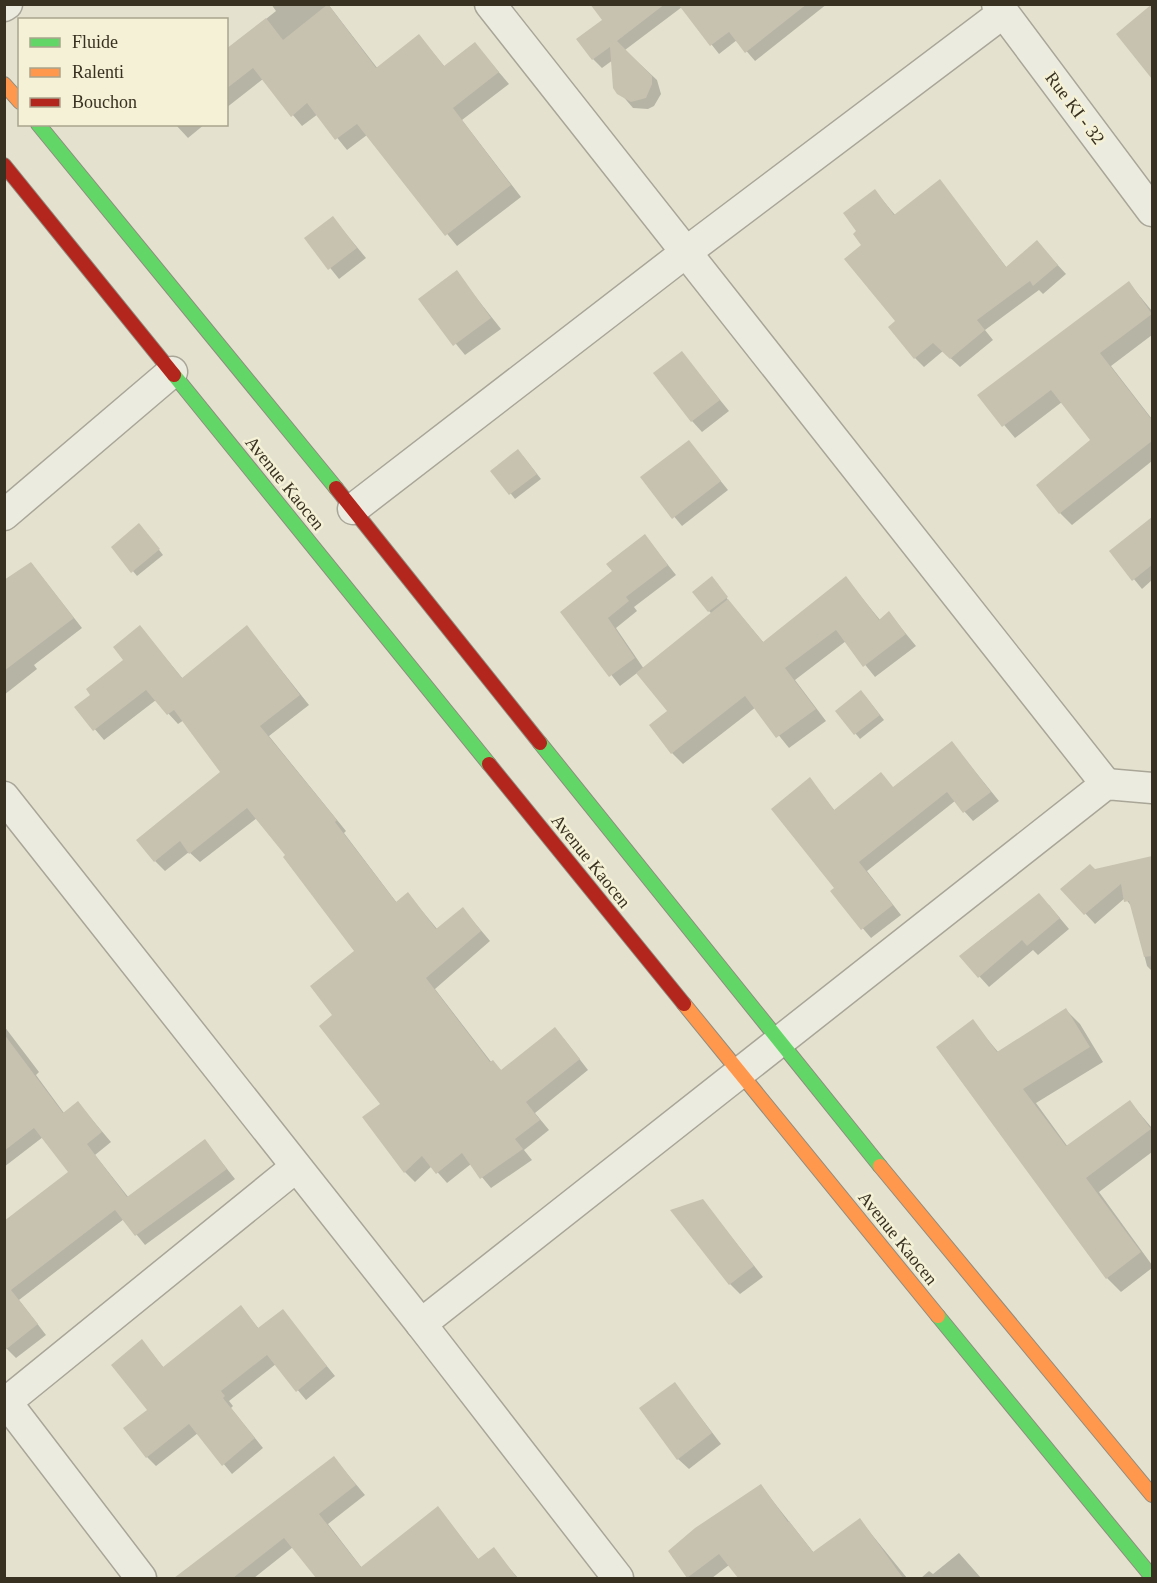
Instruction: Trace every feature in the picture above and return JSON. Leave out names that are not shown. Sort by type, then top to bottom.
[{"type":"highway","points":[[4,84],[18,100]]},
{"type":"highway","name":"Avenue Kaocen","points":[[40,126],[353,509],[778,1042],[1152,1495]]},
{"type":"highway","name":"Avenue Kaocen","points":[[4,165],[739,1072],[1152,1577]]},
{"type":"street","points":[[490,4],[1106,784]]},
{"type":"street","points":[[353,509],[1000,9]]},
{"type":"street","name":"Rue KI - 32","points":[[1000,9],[1152,211]]},
{"type":"street","points":[[4,515],[172,372]]},
{"type":"street","points":[[421,1324],[1106,784],[1152,788]]},
{"type":"street","points":[[4,797],[421,1324],[618,1578]]},
{"type":"street","points":[[141,1578],[5,1402],[296,1167]]},
{"type":"building","points":[[328,4],[376,68],[419,34],[444,66],[475,42],[499,72],[453,108],[511,185],[445,236],[357,124],[335,140],[307,103],[291,117],[253,68],[228,87],[228,47],[266,18],[283,40]]},
{"type":"building","points":[[590,4],[665,4],[617,41],[652,76],[652,84],[646,98],[631,102],[617,94],[613,88],[610,47],[592,60],[576,39],[602,20]]},
{"type":"building","points":[[678,4],[807,4],[745,53],[729,32],[710,46]]},
{"type":"building","points":[[1152,4],[1152,79],[1116,34]]},
{"type":"building","points":[[940,179],[1006,267],[1037,240],[1058,265],[1033,286],[1030,281],[977,320],[985,330],[950,359],[933,343],[914,359],[888,327],[895,321],[844,259],[861,245],[853,234],[856,231],[843,213],[875,189],[894,215]]},
{"type":"building","points":[[333,216],[357,248],[328,270],[304,238]]},
{"type":"building","points":[[457,270],[491,318],[453,346],[418,299]]},
{"type":"building","points":[[1129,281],[1152,314],[1100,353],[1152,420],[1152,441],[1059,514],[1036,485],[1090,440],[1051,390],[1002,427],[977,395]]},
{"type":"building","points":[[682,351],[720,400],[691,422],[653,373]]},
{"type":"building","points":[[689,440],[721,481],[672,519],[640,477]]},
{"type":"building","points":[[518,449],[537,474],[509,495],[490,471]]},
{"type":"building","points":[[1152,517],[1152,565],[1132,581],[1109,551]]},
{"type":"building","points":[[139,523],[160,549],[131,573],[111,547]]},
{"type":"building","points":[[645,534],[668,565],[626,597],[629,601],[608,618],[635,658],[609,677],[560,612],[612,571],[606,564]]},
{"type":"building","points":[[31,562],[74,618],[4,671],[4,580]]},
{"type":"building","points":[[712,576],[728,597],[708,612],[692,592]]},
{"type":"building","points":[[846,576],[879,620],[889,611],[906,634],[863,667],[836,630],[785,668],[816,709],[776,738],[745,696],[671,754],[649,725],[667,711],[636,673],[728,599],[763,642]]},
{"type":"building","points":[[140,625],[182,678],[247,625],[300,695],[260,726],[337,820],[335,822],[396,902],[408,892],[436,929],[463,907],[481,931],[426,978],[490,1062],[493,1060],[501,1070],[555,1027],[580,1059],[526,1102],[540,1120],[515,1139],[523,1149],[480,1179],[462,1153],[436,1174],[422,1156],[404,1173],[362,1117],[380,1104],[319,1026],[332,1015],[310,986],[354,951],[283,857],[285,855],[247,808],[189,854],[180,841],[154,862],[136,840],[220,772],[174,710],[167,715],[146,690],[93,731],[74,707],[90,695],[86,689],[123,660],[113,647]]},
{"type":"building","points":[[861,690],[880,715],[854,735],[835,711]]},
{"type":"building","points":[[952,741],[991,792],[963,813],[947,792],[859,862],[893,905],[861,930],[830,891],[834,888],[771,809],[810,777],[834,810],[881,772],[893,787]]},
{"type":"building","points":[[1152,856],[1152,956],[1144,957],[1129,901],[1124,902],[1121,884],[1084,915],[1060,889],[1090,864],[1095,869]]},
{"type":"building","points":[[1039,893],[1060,918],[1027,946],[1022,940],[978,978],[959,956]]},
{"type":"building","points":[[1066,1008],[1090,1047],[1023,1089],[1066,1146],[1130,1100],[1151,1129],[1086,1178],[1141,1252],[1106,1279],[936,1047],[973,1019],[997,1052]]},
{"type":"building","points":[[4,1034],[63,1113],[78,1101],[102,1132],[87,1144],[127,1197],[205,1139],[227,1169],[135,1236],[115,1210],[11,1290],[38,1324],[4,1351],[4,1221],[68,1172],[34,1128],[4,1151]]},
{"type":"building","points":[[703,1199],[754,1266],[729,1285],[670,1210]]},
{"type":"building","points":[[241,1305],[258,1328],[283,1309],[327,1366],[296,1392],[267,1355],[221,1391],[225,1396],[223,1398],[255,1438],[222,1466],[189,1424],[146,1458],[123,1428],[147,1410],[111,1365],[142,1339],[163,1367]]},
{"type":"building","points":[[675,1382],[712,1433],[677,1460],[639,1408]]},
{"type":"building","points":[[334,1456],[356,1485],[319,1514],[361,1567],[438,1506],[478,1559],[494,1547],[517,1578],[316,1578],[284,1538],[233,1578],[174,1578]]},
{"type":"building","points":[[761,1484],[813,1552],[860,1518],[903,1578],[738,1578],[719,1554],[687,1578],[668,1551],[695,1528]]},
{"type":"traffic: fast","points":[[40,126],[336,488]]},
{"type":"traffic: fast","points":[[174,375],[489,764]]},
{"type":"traffic: fast","points":[[540,743],[880,1166]]},
{"type":"traffic: fast","points":[[938,1316],[1152,1577]]},
{"type":"traffic: slow","points":[[4,84],[18,100]]},
{"type":"traffic: slow","points":[[684,1004],[938,1316]]},
{"type":"traffic: slow","points":[[880,1166],[1152,1495]]},
{"type":"traffic: jam","points":[[4,165],[174,375]]},
{"type":"traffic: jam","points":[[336,488],[540,743]]},
{"type":"traffic: jam","points":[[489,764],[684,1004]]}]
